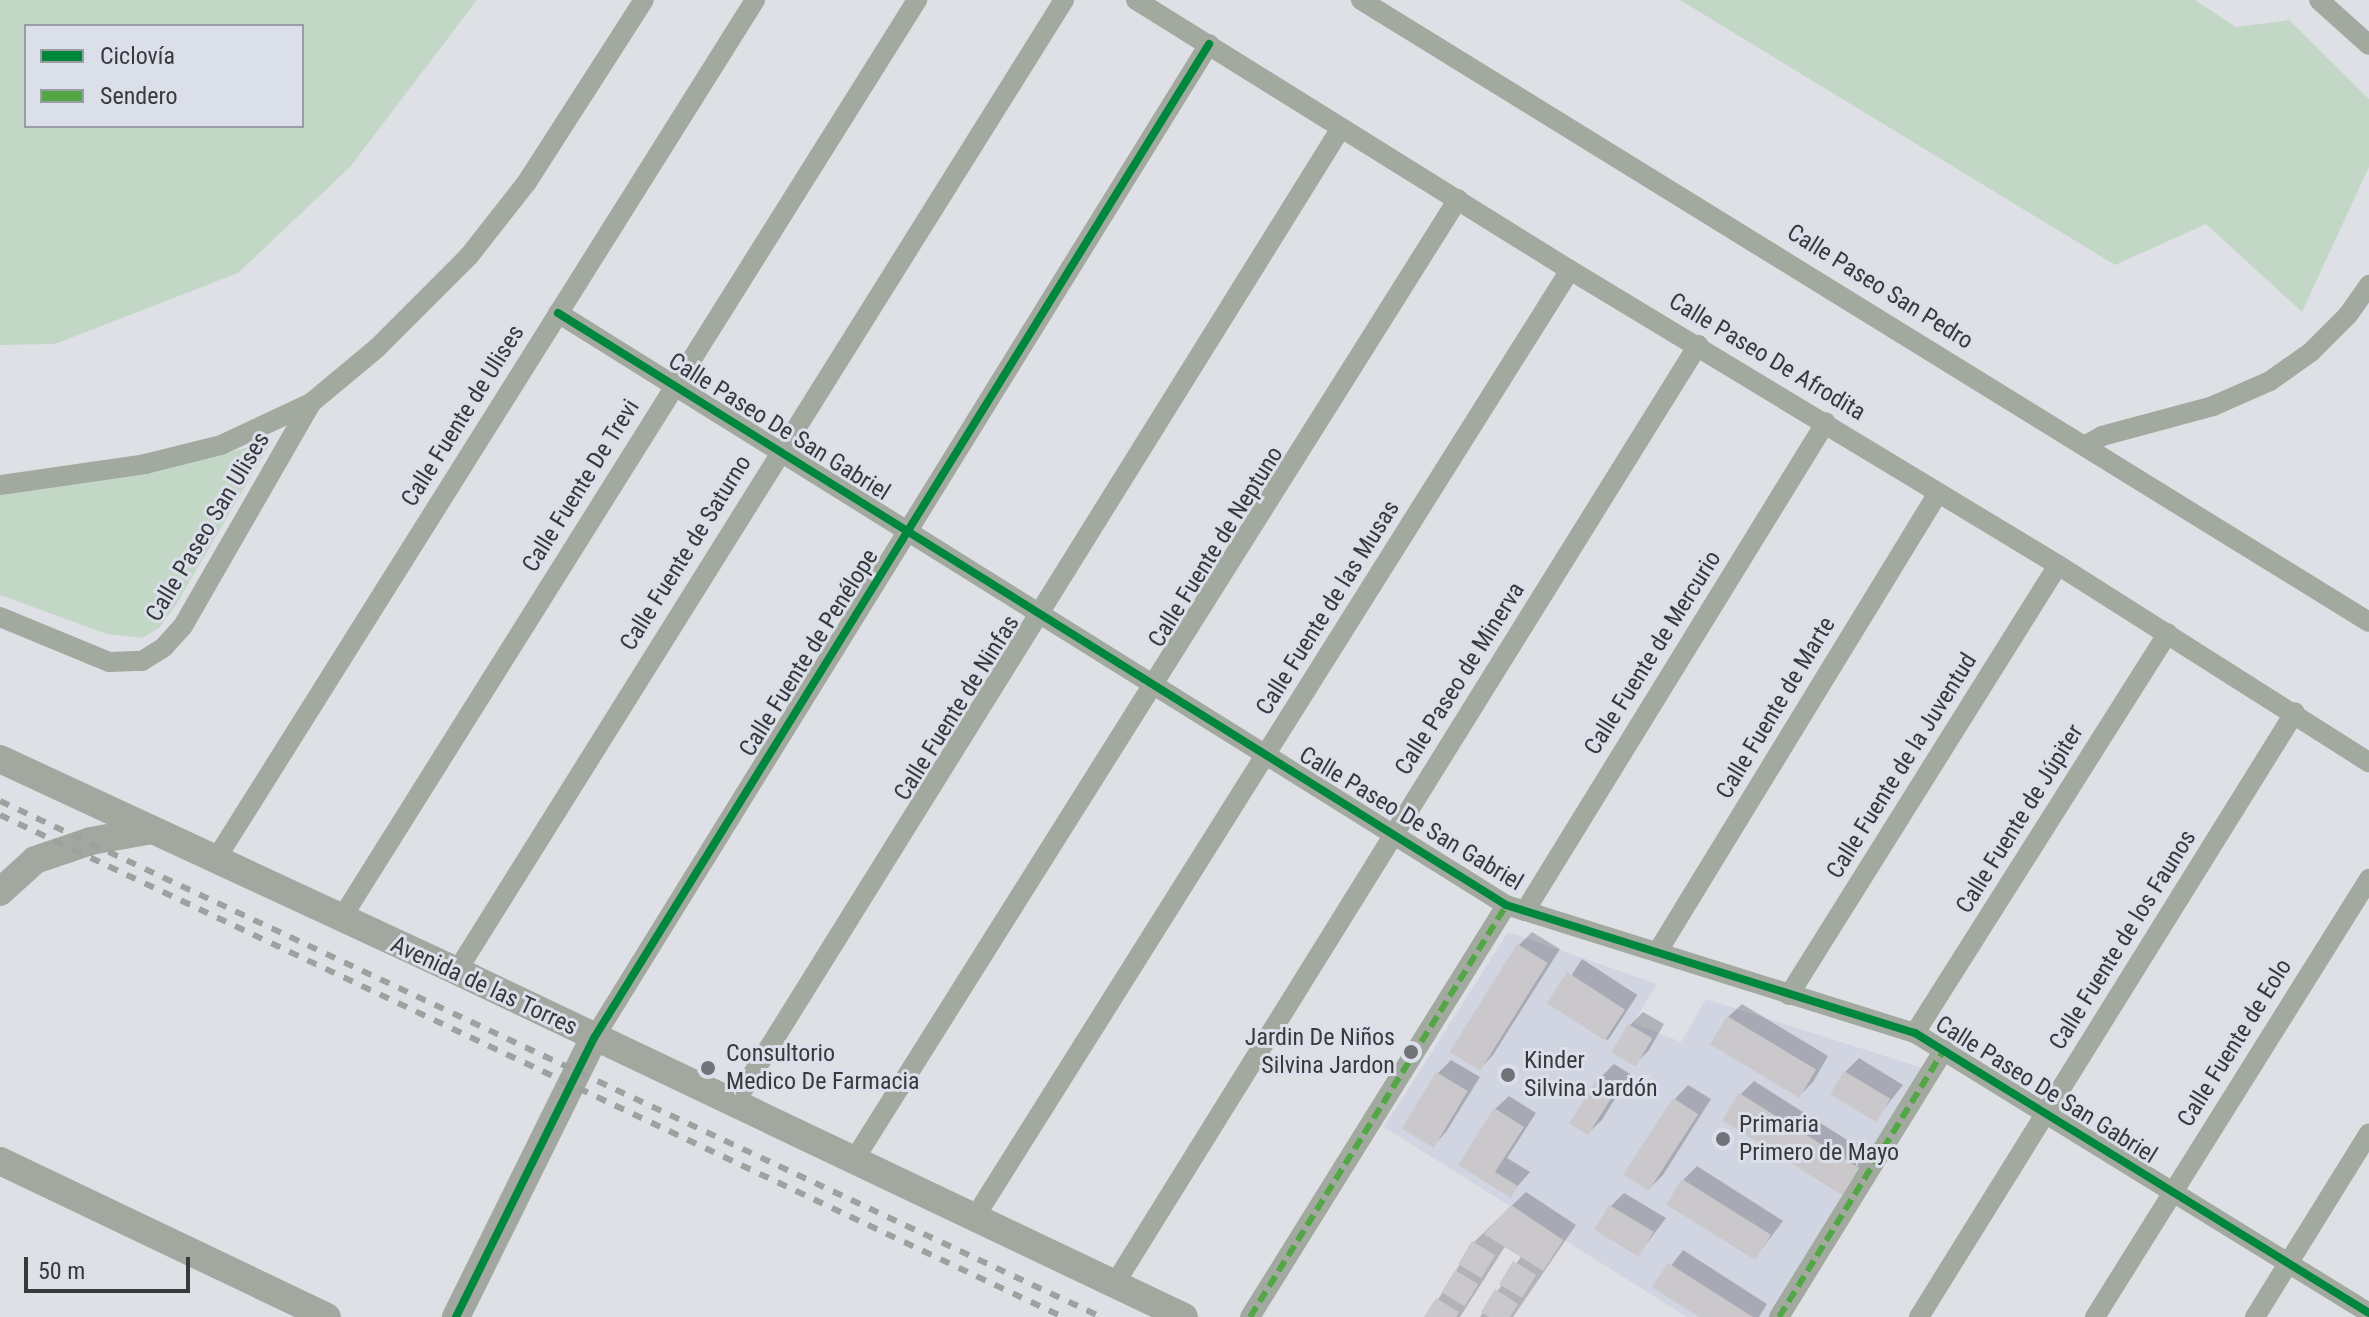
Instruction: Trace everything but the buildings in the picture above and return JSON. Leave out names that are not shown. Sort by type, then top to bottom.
[{"type":"main road","name":"Avenida de las Torres","points":[[0,759],[457,971],[1184,1317]]},
{"type":"main road","points":[[0,892],[35,860],[91,841],[152,830]]},
{"type":"main road","points":[[456,1317],[594,1038]]},
{"type":"main road","points":[[0,1140],[57,1189]]},
{"type":"main road","points":[[0,1161],[327,1317]]},
{"type":"street","points":[[0,485],[145,464],[221,445],[311,403],[377,348],[469,256],[527,182],[644,0]]},
{"type":"street","name":"Calle Fuente de Ulises","points":[[216,859],[755,0]]},
{"type":"street","name":"Calle Fuente De Trevi","points":[[341,919],[917,0]]},
{"type":"street","name":"Calle Fuente de Saturno","points":[[457,971],[1064,0]]},
{"type":"street","name":"Calle Paseo De Afrodita","points":[[1136,0],[1570,270],[2058,565],[2295,712],[2369,762]]},
{"type":"street","name":"Calle Paseo San Pedro","points":[[1361,0],[2364,613]]},
{"type":"street","points":[[2319,0],[2369,45]]},
{"type":"street","name":"Calle Fuente de Penélope","points":[[594,1038],[1209,44]]},
{"type":"street","name":"Calle Fuente de Ninfas","points":[[734,1104],[1341,128]]},
{"type":"street","name":"Calle Fuente de Neptuno","points":[[854,1160],[1458,199]]},
{"type":"street","name":"Calle Fuente de las Musas","points":[[975,1217],[1570,270]]},
{"type":"street","points":[[2086,445],[2102,436],[2213,406],[2270,381],[2311,352],[2348,315],[2369,285]]},
{"type":"street","name":"Calle Paseo De San Gabriel","points":[[558,313],[1041,611],[1394,836],[1516,908],[1915,1033],[2369,1313]]},
{"type":"street","name":"Calle Paseo de Minerva","points":[[1114,1285],[1698,345]]},
{"type":"street","name":"Calle Paseo San Ulises","points":[[0,617],[109,662],[142,661],[164,647],[183,626],[311,403]]},
{"type":"street","name":"Calle Fuente de Mercurio","points":[[1250,1317],[1826,422]]},
{"type":"street","name":"Calle Fuente de Marte","points":[[1658,951],[1938,493]]},
{"type":"street","name":"Calle Fuente de la Juventud","points":[[1789,995],[2058,565]]},
{"type":"street","name":"Calle Fuente de Júpiter","points":[[1915,1033],[2168,633]]},
{"type":"street","name":"Calle Fuente de los Faunos","points":[[1919,1317],[2295,712]]},
{"type":"street","name":"Calle Fuente de Eolo","points":[[2095,1317],[2369,879]]},
{"type":"street","points":[[1779,1317],[1944,1050]]},
{"type":"street","points":[[2255,1317],[2369,1133]]},
{"type":"shaded area","name":"Primaria Primero de Mayo","points":[[1508,932],[1657,984],[1633,1023],[1681,1042],[1706,999],[1929,1070],[1774,1317],[1687,1317],[1384,1127]]},
{"type":"green space","points":[[0,0],[477,0],[350,167],[238,273],[55,344],[0,345]]},
{"type":"green space","points":[[1680,0],[2195,0],[2236,27],[2289,20],[2369,99],[2369,167],[2302,312],[2206,224],[2115,265]]},
{"type":"green space","points":[[271,442],[176,605],[159,628],[142,638],[107,634],[0,595],[0,491],[153,470]]},
{"type":"railway","points":[[0,801],[1101,1317]]},
{"type":"railway","points":[[0,815],[1063,1317]]},
{"type":"marked path","points":[[1250,1317],[1506,905]]},
{"type":"marked path","points":[[1779,1317],[1944,1050]]},
{"type":"cycle path","points":[[456,1317],[594,1038],[1209,44]]},
{"type":"cycle path","points":[[558,313],[1506,905],[1915,1033],[2369,1313]]},
{"type":"place","name":"Jardin De Niños Silvina Jardon","points":[[1411,1052]]},
{"type":"place","name":"Consultorio Medico De Farmacia","points":[[708,1068]]},
{"type":"place","name":"Kinder Silvina Jardón","points":[[1508,1075]]},
{"type":"place","name":"Primaria Primero de Mayo","points":[[1723,1139]]}]
